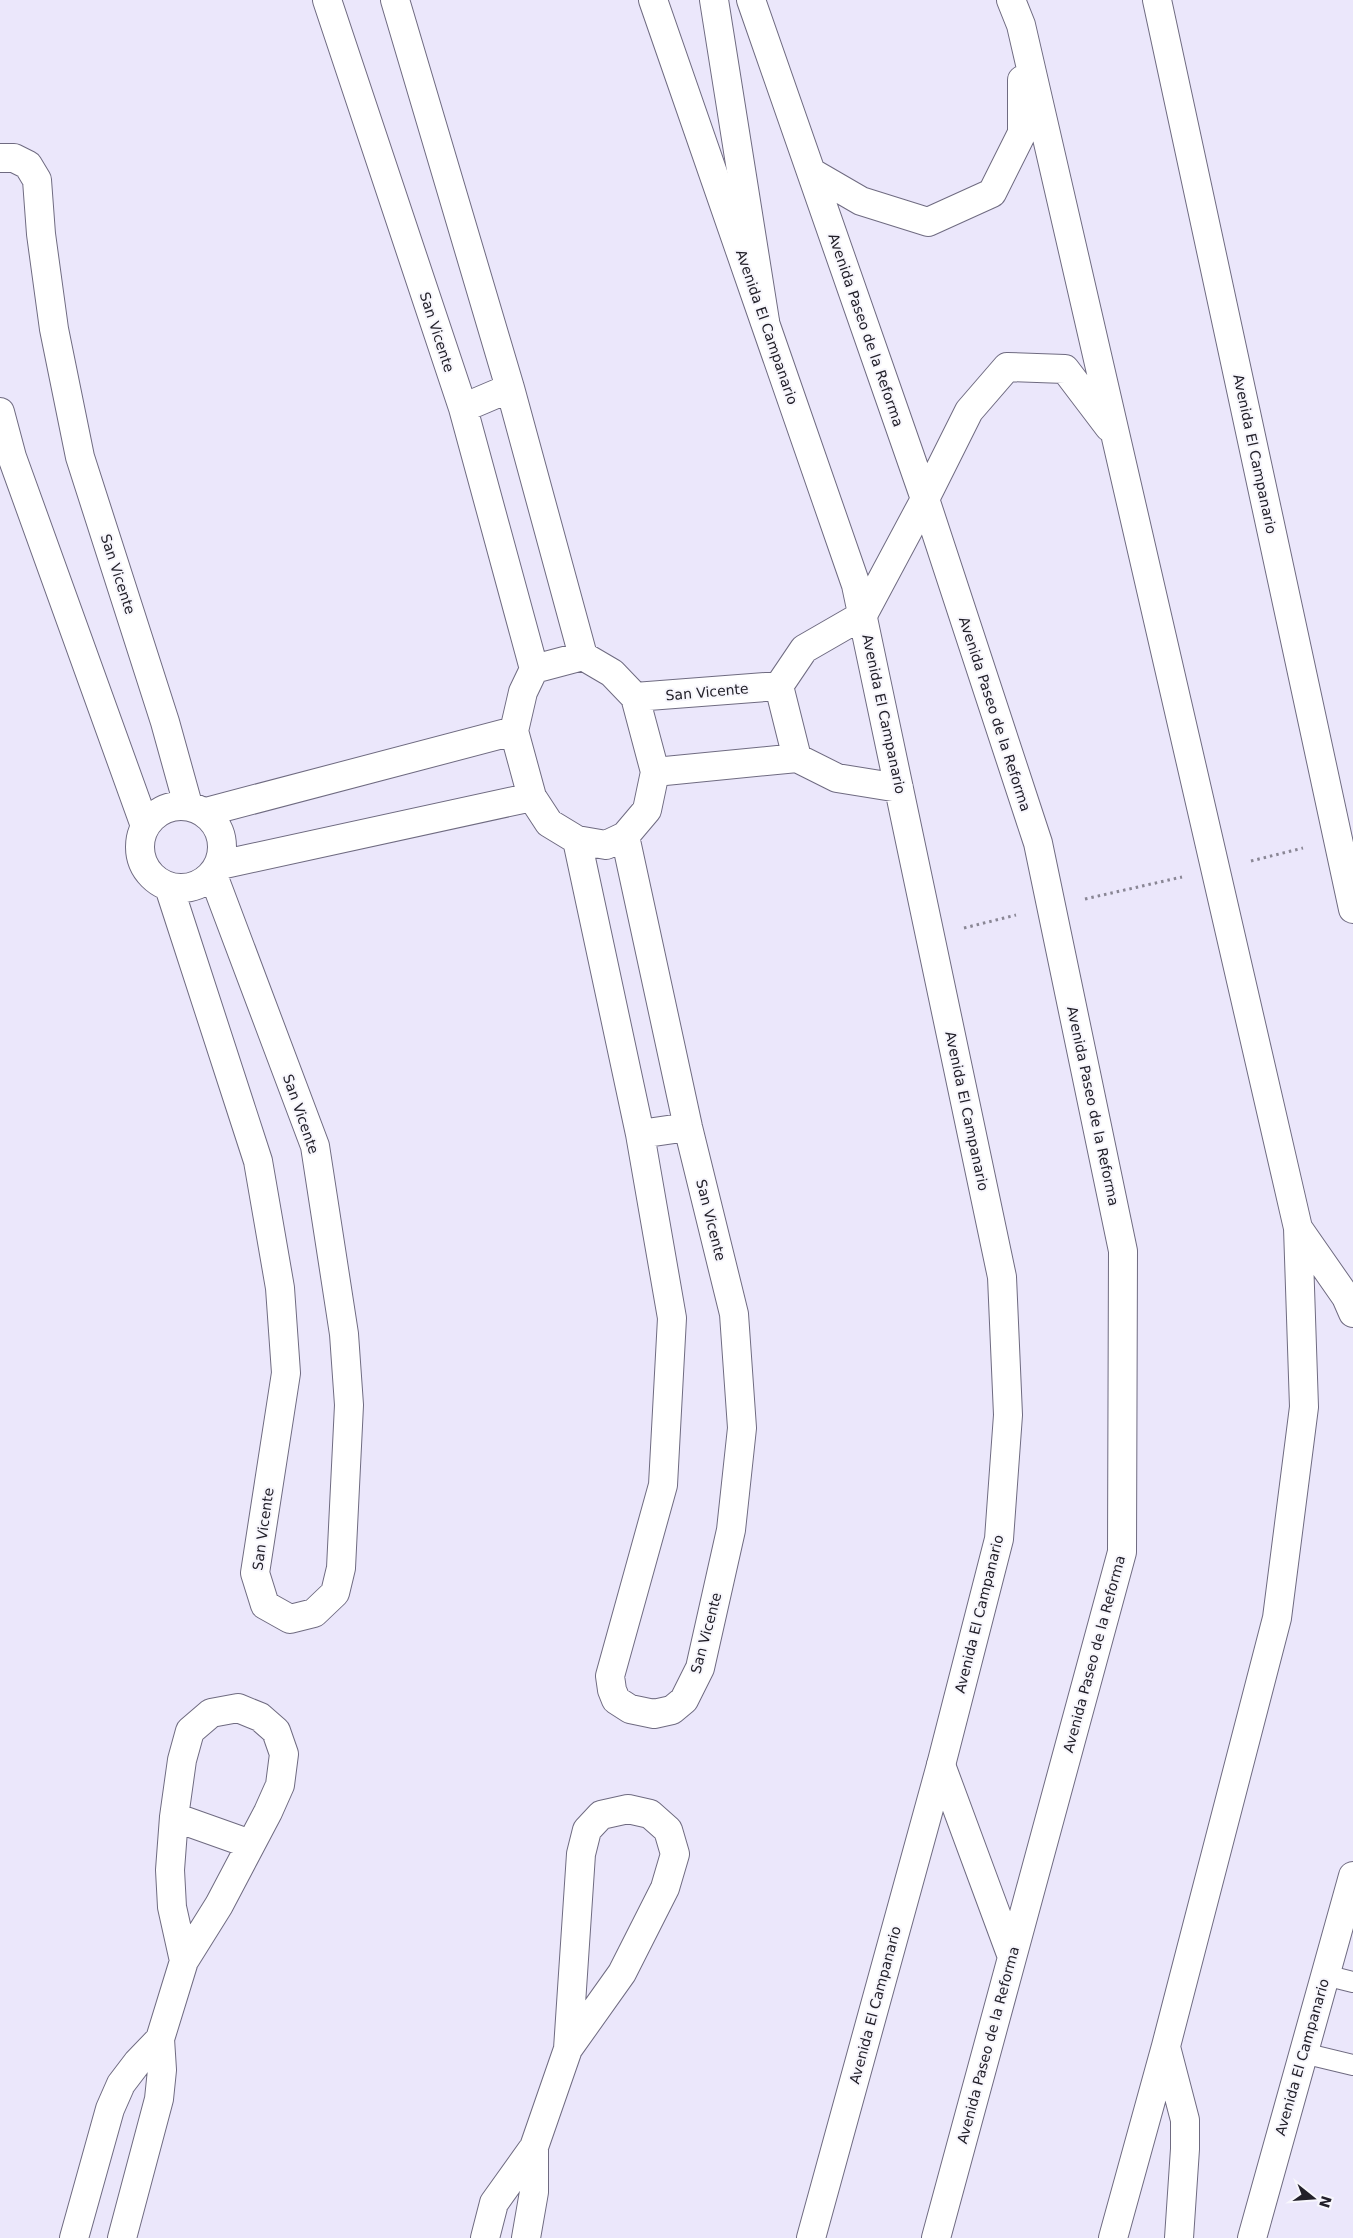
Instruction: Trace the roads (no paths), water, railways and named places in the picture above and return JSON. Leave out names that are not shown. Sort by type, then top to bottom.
[{"type":"street","name":"San Vicente","points":[[327,0],[463,408],[534,669]]},
{"type":"street","points":[[396,0],[510,388],[583,656]]},
{"type":"street","name":"Avenida El Campanario","points":[[654,0],[856,585],[1002,1277],[1008,1415],[999,1539],[941,1765],[811,2238]]},
{"type":"street","points":[[714,0],[765,321]]},
{"type":"street","name":"Avenida Paseo de la Reforma","points":[[751,0],[925,500],[1038,843],[1123,1251],[1122,1552],[936,2238]]},
{"type":"street","points":[[1011,0],[1021,25],[1298,1228],[1304,1407],[1277,1618],[1166,2046],[1113,2238]]},
{"type":"street","name":"Avenida El Campanario","points":[[1157,0],[1353,909]]},
{"type":"street","points":[[811,172],[861,201],[928,222],[992,193],[1022,133],[1021,25]]},
{"type":"street","name":"San Vicente","points":[[0,158],[14,158],[28,165],[37,180],[41,234],[54,329],[80,457],[165,722],[197,808]]},
{"type":"street","points":[[797,758],[779,686],[804,649],[863,615],[925,500],[969,411],[1007,367],[1065,370],[1115,434]]},
{"type":"street","points":[[463,408],[510,388]]},
{"type":"street","points":[[0,412],[12,456],[145,826]]},
{"type":"street","points":[[583,656],[612,672],[636,697],[655,772],[647,810],[626,836],[606,845],[577,840],[549,823],[532,797],[514,731],[523,692],[534,669],[583,656]]},
{"type":"street","name":"San Vicente","points":[[636,697],[779,686]]},
{"type":"street","points":[[514,731],[197,808],[171,806],[156,813],[145,826],[140,844],[142,862],[153,878],[169,887],[192,888],[216,870],[532,797]]},
{"type":"street","points":[[655,772],[797,758],[837,778],[899,788]]},
{"type":"street","points":[[197,808],[219,827],[223,846],[216,870]]},
{"type":"street","name":"San Vicente","points":[[577,840],[640,1134],[672,1318],[663,1485],[610,1676],[616,1700],[630,1709],[654,1714],[672,1710],[684,1700],[700,1668],[731,1530],[742,1428],[734,1314],[688,1127],[626,836]]},
{"type":"street","name":"San Vicente","points":[[169,887],[258,1161],[280,1288],[286,1374],[255,1573],[265,1605],[290,1619],[314,1613],[335,1593],[341,1568],[349,1405],[344,1334],[315,1146],[216,870]]},
{"type":"street","points":[[640,1134],[688,1127]]},
{"type":"street","points":[[1298,1228],[1346,1297],[1353,1313]]},
{"type":"street","points":[[122,2238],[159,2099],[162,2070],[160,2039],[184,1961],[219,1906],[280,1785],[284,1754],[276,1731],[260,1717],[238,1708],[211,1713],[190,1731],[182,1760],[174,1817],[170,1870],[172,1908],[184,1961]]},
{"type":"street","points":[[941,1765],[1012,1957]]},
{"type":"street","points":[[485,2238],[494,2203],[534,2148],[568,2049],[581,1854],[587,1830],[601,1815],[628,1809],[650,1814],[668,1830],[675,1854],[665,1888],[622,1973],[568,2049]]},
{"type":"street","points":[[174,1817],[250,1844]]},
{"type":"street","name":"Avenida El Campanario","points":[[1252,2238],[1353,1876]]},
{"type":"street","points":[[74,2238],[110,2109],[121,2084],[136,2063],[160,2039]]},
{"type":"street","points":[[1166,2046],[1184,2120],[1185,2150],[1179,2238]]},
{"type":"street","points":[[526,2238],[534,2192],[534,2148]]},
{"type":"lane","points":[[1325,1975],[1353,1982]]},
{"type":"lane","points":[[1303,2053],[1353,2065]]}]
